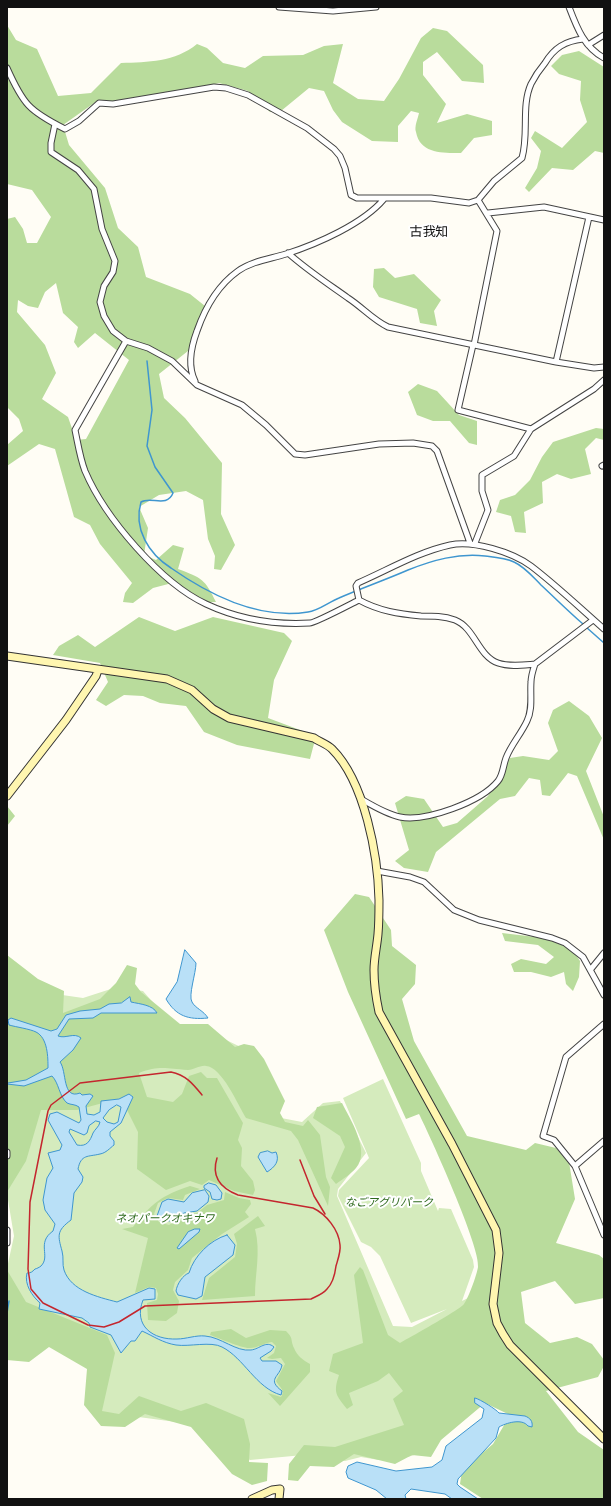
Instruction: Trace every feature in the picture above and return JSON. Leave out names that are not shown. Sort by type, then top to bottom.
[{"type":"street","points":[[279,7],[333,11],[376,7]]},
{"type":"street","points":[[569,7],[582,39],[592,50],[604,58]]},
{"type":"street","points":[[588,45],[604,35]]},
{"type":"street","points":[[7,68],[18,94],[26,105],[64,129],[69,128],[99,103],[113,104],[188,90],[214,87],[226,88],[248,95],[285,115],[307,128],[334,148],[340,156],[345,168],[351,195],[357,198],[368,200],[431,198],[469,203],[478,200],[494,181],[522,158],[524,150],[528,97],[531,84],[555,49],[564,43],[582,39]]},
{"type":"street","points":[[55,124],[51,143],[52,152],[78,170],[94,189],[102,229],[115,260],[113,272],[104,286],[100,302],[104,316],[116,334],[126,341],[148,348],[172,361],[197,385],[242,405],[266,425],[295,454],[305,455],[378,444],[413,443],[432,446],[437,451],[472,543]]},
{"type":"street","points":[[197,385],[191,372],[190,359],[196,333],[210,300],[237,272],[248,265],[288,253],[332,236],[378,207],[384,199]]},
{"type":"street","points":[[478,200],[488,213],[498,231],[474,345],[458,410],[531,429]]},
{"type":"street","points":[[488,213],[544,207],[604,220]]},
{"type":"street","points":[[556,362],[589,217]]},
{"type":"street","points":[[288,253],[308,271],[349,298],[379,323],[388,327],[556,362],[594,368],[604,367]]},
{"type":"street","points":[[126,341],[75,430],[85,472],[107,510],[127,536],[169,578],[193,596],[225,612],[266,622],[311,623],[359,600]]},
{"type":"street","points":[[472,543],[488,510],[482,491],[482,475],[514,456],[531,429],[594,389],[604,380]]},
{"type":"street","points":[[359,600],[356,586],[358,583],[432,550],[451,545],[472,543],[511,556],[530,565],[604,629]]},
{"type":"street","points":[[359,600],[385,612],[437,616],[464,624],[485,653],[497,663],[510,665],[535,664],[593,620]]},
{"type":"street","points":[[7,656],[167,679],[192,690],[213,709],[229,718],[292,732],[324,744],[332,749],[347,771],[361,799],[368,822],[377,871],[378,933],[374,969],[375,992],[379,1012],[452,1144],[496,1230],[499,1253],[493,1304],[497,1323],[510,1346],[604,1439]]},
{"type":"street","points":[[361,799],[386,813],[401,817],[420,816],[458,808],[494,786],[499,780],[506,758],[514,742],[527,721],[531,705],[531,680],[535,664]]},
{"type":"street","points":[[7,796],[66,720],[96,676],[98,670]]},
{"type":"street","points":[[377,871],[410,877],[424,882],[454,910],[479,920],[552,938],[566,943],[583,957],[604,995]]},
{"type":"street","points":[[591,969],[604,953]]},
{"type":"street","points":[[604,1024],[566,1057],[543,1136],[554,1140],[575,1166],[604,1235]]},
{"type":"street","points":[[575,1166],[604,1141]]},
{"type":"street","points":[[7,1230],[7,1244]]},
{"type":"street","points":[[252,1499],[272,1490],[280,1489],[279,1499]]},
{"type":"green space","points":[[7,25],[16,40],[37,49],[58,96],[91,93],[121,63],[170,58],[189,50],[197,44],[207,48],[223,63],[245,68],[263,56],[303,55],[324,46],[343,44],[333,83],[358,99],[384,101],[399,79],[421,38],[433,28],[447,31],[483,65],[484,83],[462,81],[437,52],[423,62],[423,75],[446,104],[437,123],[467,114],[492,121],[492,135],[474,138],[461,153],[433,151],[422,145],[418,139],[416,130],[419,113],[411,111],[398,126],[398,142],[372,141],[342,122],[333,110],[324,91],[309,88],[281,111],[270,112],[248,91],[219,83],[193,90],[128,102],[97,101],[63,125],[69,145],[105,188],[118,228],[138,247],[146,277],[190,294],[205,306],[193,347],[159,374],[164,398],[185,418],[222,463],[221,514],[235,545],[221,570],[214,569],[215,556],[208,539],[203,500],[186,491],[159,495],[139,507],[148,528],[144,555],[156,560],[173,545],[184,548],[178,569],[202,580],[209,588],[216,602],[205,602],[176,582],[153,588],[133,603],[123,602],[125,593],[132,583],[100,544],[90,525],[74,517],[55,449],[39,444],[7,466],[7,445],[23,431],[19,419],[7,407],[7,219],[15,217],[23,229],[27,243],[37,243],[51,217],[32,190],[7,184]],"holes":[[[56,283],[63,313],[78,327],[74,342],[78,348],[95,333],[129,360],[86,439],[76,440],[68,417],[42,399],[56,373],[45,345],[17,312],[18,300],[28,306],[38,308],[45,292]]]},
{"type":"green space","points":[[579,51],[604,67],[604,153],[595,151],[573,170],[552,168],[529,192],[525,188],[537,168],[541,151],[531,138],[535,131],[562,148],[587,122],[580,100],[581,81],[559,74],[551,66],[562,55]]},
{"type":"green space","points":[[384,268],[395,278],[414,274],[441,300],[434,311],[437,326],[420,323],[417,309],[379,297],[373,287],[374,269]]},
{"type":"green space","points":[[418,384],[437,391],[459,415],[477,421],[477,445],[469,443],[450,421],[433,421],[417,415],[408,392]]},
{"type":"green space","points":[[596,428],[604,429],[604,440],[596,438],[585,449],[591,474],[571,479],[557,474],[542,482],[543,503],[524,512],[526,533],[515,532],[511,516],[496,512],[500,500],[515,495],[530,480],[542,457],[553,442]]},
{"type":"green space","points":[[139,617],[175,631],[213,617],[284,633],[292,641],[274,680],[268,718],[316,736],[310,759],[237,745],[204,732],[186,706],[160,703],[143,696],[124,695],[106,706],[96,700],[108,682],[100,663],[53,655],[59,646],[78,635],[95,647]]},
{"type":"green space","points":[[569,701],[589,716],[602,738],[586,771],[604,817],[604,840],[577,776],[568,773],[550,796],[542,795],[540,780],[529,778],[515,796],[500,799],[436,852],[428,872],[404,868],[395,861],[409,850],[395,803],[406,796],[424,799],[443,827],[457,823],[488,796],[510,758],[523,756],[549,760],[558,751],[548,723],[553,710]]},
{"type":"green space","points":[[7,806],[15,816],[7,826]]},
{"type":"green space","points":[[355,894],[369,897],[391,930],[392,946],[416,965],[415,984],[402,999],[414,1041],[467,1136],[526,1150],[535,1143],[556,1148],[569,1162],[575,1199],[556,1243],[599,1255],[604,1259],[604,1298],[575,1304],[555,1281],[521,1292],[525,1323],[550,1343],[577,1337],[592,1344],[604,1360],[604,1366],[598,1377],[546,1391],[578,1432],[604,1450],[604,1499],[483,1499],[460,1484],[462,1470],[493,1444],[510,1415],[485,1403],[441,1440],[431,1457],[412,1455],[395,1464],[354,1454],[334,1467],[310,1466],[298,1481],[288,1480],[289,1464],[304,1445],[335,1447],[404,1425],[393,1399],[403,1391],[389,1373],[378,1381],[349,1393],[353,1405],[347,1409],[338,1397],[336,1390],[339,1375],[329,1371],[333,1354],[363,1343],[354,1275],[360,1267],[363,1270],[388,1335],[400,1343],[461,1307],[468,1296],[478,1267],[477,1256],[464,1216],[419,1114],[406,1119],[348,992],[324,930]]},
{"type":"green space","points":[[502,933],[544,938],[572,949],[580,961],[579,977],[573,991],[566,984],[564,972],[551,977],[531,972],[514,972],[511,964],[521,959],[546,964],[554,957],[538,945],[505,941]]},
{"type":"green space","points":[[7,955],[38,979],[64,991],[63,1013],[100,999],[116,983],[127,965],[137,968],[135,984],[141,992],[180,1024],[208,1024],[235,1047],[244,1044],[254,1046],[264,1059],[285,1101],[280,1113],[285,1122],[303,1126],[308,1120],[320,1135],[326,1177],[330,1187],[328,1206],[298,1140],[291,1131],[246,1118],[224,1079],[212,1068],[206,1066],[188,1070],[158,1068],[139,1073],[147,1097],[173,1102],[182,1094],[189,1076],[201,1072],[207,1078],[217,1078],[243,1123],[238,1140],[242,1148],[241,1166],[253,1181],[255,1190],[253,1195],[234,1191],[209,1180],[202,1185],[190,1181],[166,1190],[137,1169],[138,1132],[121,1098],[77,1110],[41,1110],[26,1161],[7,1192]]},
{"type":"green space","name":"ネオパークオキナワ","points":[[7,987],[83,998],[117,987],[143,991],[170,1022],[218,1036],[253,1053],[276,1117],[302,1122],[323,1103],[340,1101],[366,1153],[338,1189],[337,1196],[393,1326],[412,1327],[447,1309],[411,1323],[380,1256],[371,1247],[361,1242],[338,1196],[339,1190],[369,1158],[343,1098],[383,1079],[421,1163],[421,1171],[438,1211],[439,1208],[451,1209],[473,1260],[474,1267],[462,1301],[468,1298],[425,1452],[397,1460],[379,1460],[361,1457],[345,1461],[314,1454],[250,1460],[239,1454],[236,1430],[101,1412],[93,1366],[9,1296],[7,1268],[14,1236],[7,1194]]},
{"type":"green space","points":[[342,1103],[358,1135],[361,1153],[360,1161],[356,1168],[336,1184],[331,1178],[345,1147],[340,1136],[313,1118],[317,1107]]},
{"type":"green space","points":[[190,1186],[200,1189],[185,1195],[183,1200],[168,1198],[158,1203],[154,1214],[159,1222],[169,1225],[184,1216],[197,1213],[207,1205],[224,1200],[225,1192],[239,1198],[250,1200],[251,1204],[245,1212],[249,1217],[222,1234],[192,1258],[188,1270],[175,1282],[173,1290],[179,1301],[177,1313],[166,1321],[148,1320],[147,1303],[157,1300],[158,1294],[156,1288],[149,1287],[135,1293],[148,1238],[122,1229],[133,1227],[146,1211],[164,1197]]},
{"type":"green space","points":[[258,1216],[265,1226],[255,1229],[258,1254],[255,1296],[202,1300],[209,1278],[235,1257],[237,1244],[234,1234]]},
{"type":"green space","points":[[7,1270],[26,1302],[107,1335],[115,1353],[102,1411],[119,1414],[139,1396],[181,1411],[206,1403],[244,1419],[250,1444],[249,1462],[268,1463],[267,1481],[252,1485],[232,1474],[191,1427],[145,1414],[125,1427],[101,1426],[84,1405],[87,1369],[49,1347],[29,1362],[7,1360]]},
{"type":"green space","points":[[231,1329],[246,1338],[270,1330],[286,1331],[291,1338],[295,1351],[310,1364],[310,1372],[280,1406],[268,1393],[281,1397],[283,1392],[276,1381],[285,1364],[281,1358],[267,1358],[274,1353],[276,1346],[272,1342],[247,1348],[210,1335],[211,1332]]},
{"type":"water","points":[[185,950],[196,963],[191,995],[192,1002],[208,1018],[183,1016],[170,1005],[166,999],[177,982]]},
{"type":"water","points":[[130,997],[131,1002],[153,1008],[157,1013],[101,1013],[93,1018],[69,1019],[58,1036],[78,1036],[81,1038],[73,1050],[60,1062],[66,1084],[70,1092],[74,1094],[80,1093],[82,1095],[90,1094],[93,1096],[86,1106],[87,1114],[94,1115],[100,1112],[101,1101],[119,1099],[129,1094],[133,1097],[121,1123],[110,1132],[114,1145],[106,1152],[83,1158],[79,1164],[78,1169],[83,1177],[82,1182],[74,1193],[71,1220],[63,1227],[59,1234],[63,1254],[64,1270],[73,1283],[79,1288],[94,1295],[117,1302],[149,1288],[155,1289],[155,1299],[143,1300],[141,1317],[147,1330],[160,1337],[177,1339],[205,1336],[245,1350],[251,1350],[268,1344],[271,1345],[274,1347],[271,1351],[260,1358],[262,1361],[276,1361],[282,1365],[274,1381],[277,1387],[282,1391],[281,1395],[264,1386],[237,1358],[230,1352],[217,1345],[176,1345],[162,1341],[142,1331],[135,1341],[131,1341],[121,1353],[111,1335],[90,1327],[89,1323],[82,1318],[39,1309],[40,1303],[34,1297],[28,1285],[26,1277],[27,1273],[40,1267],[44,1262],[45,1240],[53,1231],[55,1224],[45,1210],[43,1200],[47,1178],[53,1168],[48,1153],[60,1150],[62,1145],[48,1120],[50,1114],[57,1112],[79,1123],[81,1120],[79,1107],[67,1103],[64,1100],[52,1076],[24,1086],[7,1084],[26,1080],[48,1068],[45,1043],[40,1035],[33,1031],[9,1025],[8,1020],[11,1018],[51,1031],[57,1029],[66,1015],[80,1011],[100,1009],[109,1004],[121,1003]],"holes":[[[117,1105],[121,1107],[118,1122],[114,1124],[107,1122],[103,1118],[109,1110]],[[96,1121],[100,1122],[89,1141],[86,1144],[77,1145],[69,1132],[70,1129],[84,1135],[87,1133],[89,1126]]]},
{"type":"water","points":[[268,1151],[272,1153],[276,1152],[277,1161],[267,1172],[258,1157],[260,1153]]},
{"type":"water","points":[[209,1183],[216,1185],[222,1193],[221,1199],[212,1199],[210,1192],[204,1188],[204,1186]]},
{"type":"water","points":[[205,1190],[209,1196],[208,1202],[197,1211],[184,1213],[171,1221],[160,1220],[157,1216],[162,1202],[168,1199],[184,1202],[192,1193]]},
{"type":"water","points":[[195,1229],[200,1229],[199,1232],[179,1249],[177,1248],[188,1232]]},
{"type":"water","points":[[227,1235],[235,1245],[233,1255],[205,1277],[202,1296],[196,1299],[178,1295],[176,1291],[179,1283],[189,1273],[199,1255],[209,1245]]},
{"type":"water","points":[[475,1398],[481,1400],[499,1413],[525,1416],[531,1420],[532,1423],[532,1427],[522,1422],[514,1422],[499,1427],[496,1438],[458,1479],[457,1484],[460,1487],[478,1499],[452,1499],[445,1494],[411,1489],[405,1495],[406,1499],[387,1499],[376,1490],[348,1478],[346,1472],[348,1466],[357,1462],[396,1471],[432,1467],[442,1460],[446,1446],[482,1418],[484,1409],[475,1403]]},
{"type":"waterway","points":[[147,361],[152,410],[147,446],[155,467],[173,493],[167,500],[149,500],[141,502],[139,512],[141,531],[145,540],[156,556],[202,588],[236,604],[254,609],[290,614],[308,612],[316,610],[348,594],[417,566],[455,556],[475,555],[504,559],[518,564],[529,572],[583,624]]},
{"type":"waterway","points":[[586,627],[604,643]]},
{"type":"waterway","points":[[7,1313],[9,1301]]},
{"type":"railway","points":[[202,1095],[181,1075],[171,1072],[80,1083],[51,1105],[48,1111],[30,1202],[28,1269],[31,1289],[43,1303],[88,1325],[104,1327],[119,1322],[145,1306],[311,1299],[324,1292],[331,1284],[340,1250],[339,1239],[331,1223],[323,1214],[313,1208],[238,1195],[226,1189],[218,1181],[216,1176],[215,1165],[217,1158]]},
{"type":"railway","points":[[300,1160],[314,1196],[325,1214]]},
{"type":"district","name":"古我知","points":[[429,232]]},
{"type":"park label","name":"なごアグリパーク","points":[[389,1203]]}]
